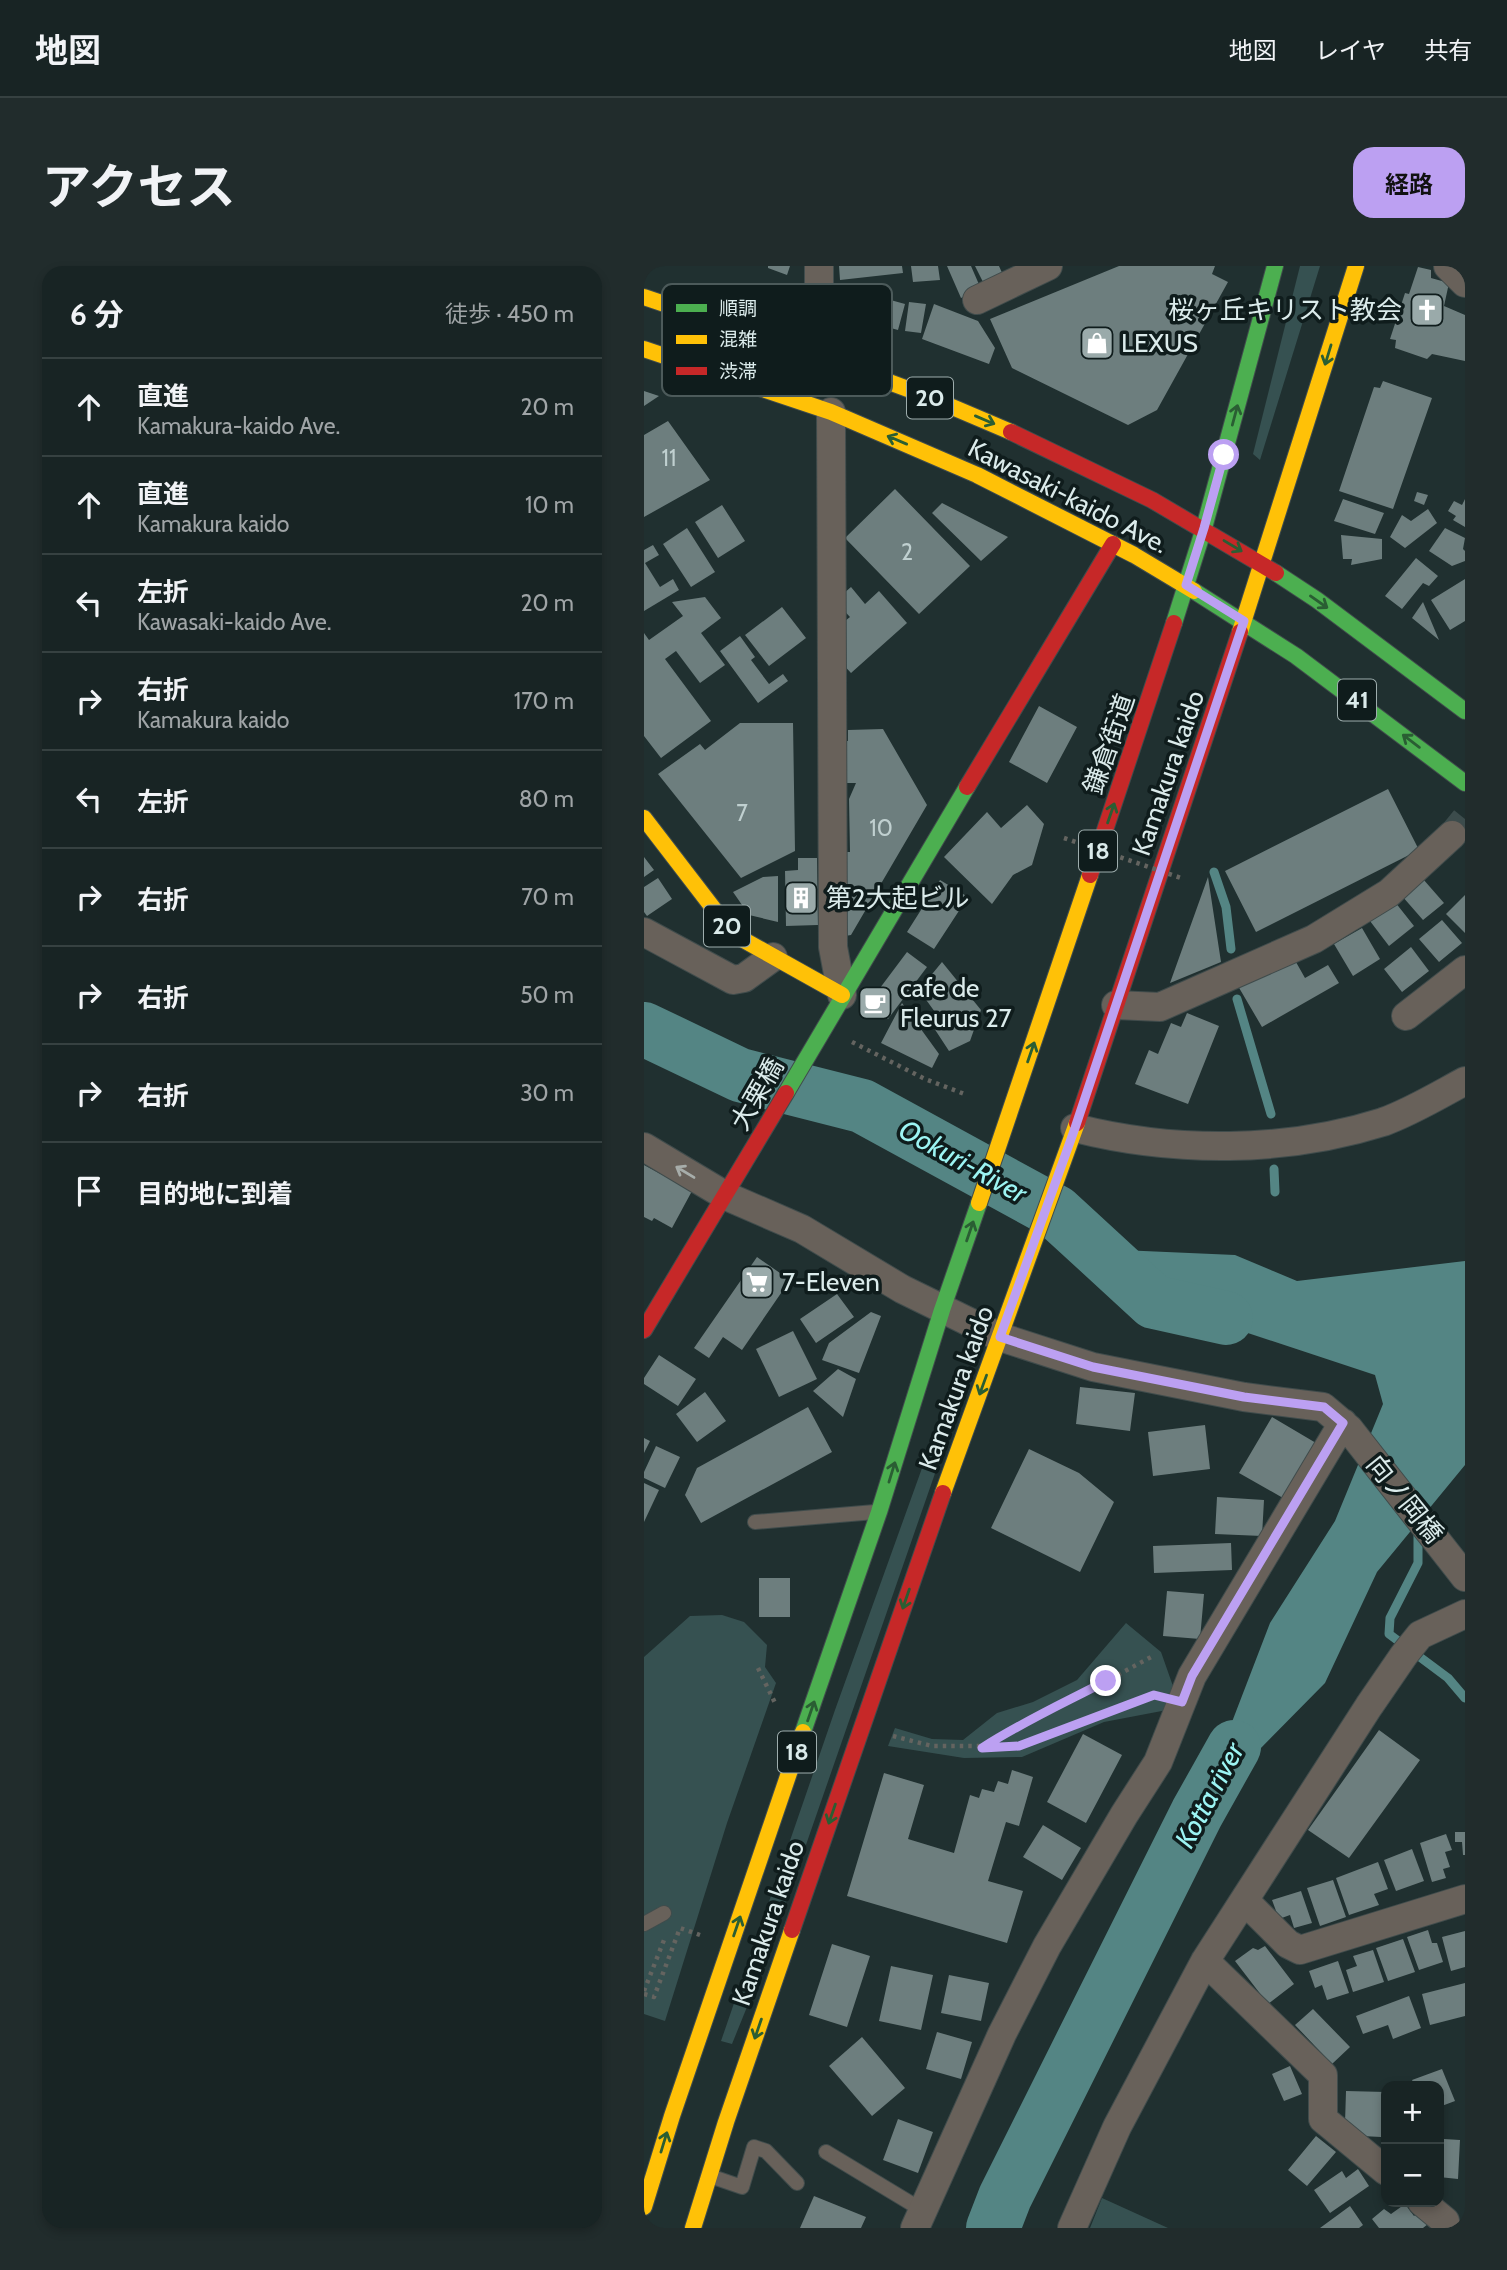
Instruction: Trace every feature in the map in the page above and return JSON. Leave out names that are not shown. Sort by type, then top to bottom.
[{"type":"main road","name":"18","points":[[1263,564],[1356,266]]},
{"type":"main road","name":"18","points":[[1186,585],[1204,528],[1266,268]]},
{"type":"main road","name":"Kawasaki-kaido Ave.","points":[[644,297],[662,303]]},
{"type":"main road","name":"Kawasaki-kaido Ave.","points":[[644,349],[662,355]]},
{"type":"main road","name":"Kawasaki-kaido Ave.","points":[[892,383],[1004,429],[1204,528],[1339,616],[1465,711]]},
{"type":"main road","name":"Kawasaki-kaido Ave.","points":[[784,396],[831,412],[977,475],[1113,544],[1186,585],[1329,679],[1465,783]]},
{"type":"main road","name":"大栗橋","points":[[644,1330],[1113,544]]},
{"type":"main road","name":"Kamakura kaido","points":[[693,2228],[726,2122],[927,1538],[1073,1132],[1263,564]]},
{"type":"main road","name":"鎌倉街道","points":[[1009,1117],[1186,585]]},
{"type":"main road","name":"20","points":[[644,818],[733,934],[842,995]]},
{"type":"main road","name":"Kamakura kaido","points":[[644,2207],[672,2116],[879,1512],[945,1303],[1009,1117]]},
{"type":"street","points":[[819,266],[819,284]]},
{"type":"street","points":[[977,300],[1048,266]]},
{"type":"street","points":[[1448,266],[1465,283]]},
{"type":"street","points":[[831,412],[832,947],[842,995]]},
{"type":"street","points":[[1116,1005],[1160,1007],[1314,939],[1389,893],[1454,845]]},
{"type":"street","points":[[644,932],[733,980],[744,978],[773,957]]},
{"type":"street","points":[[1406,1016],[1465,970]]},
{"type":"street","points":[[1073,1132],[1206,1146],[1260,1146],[1321,1136],[1384,1121],[1465,1081]]},
{"type":"street","points":[[644,1147],[731,1188],[902,1289],[945,1303],[1093,1367],[1244,1397],[1324,1407],[1346,1426],[1192,1676],[1158,1762],[1046,1946],[1002,2034],[919,2219]]},
{"type":"street","name":"向ノ岡橋","points":[[1346,1426],[1463,1573]]},
{"type":"street","points":[[1072,2228],[1117,2127],[1205,1961],[1369,1706],[1412,1645],[1465,1614]]},
{"type":"street","points":[[1245,1901],[1288,1944],[1300,1950],[1465,1899]]},
{"type":"street","points":[[1205,1961],[1323,2075],[1324,2119],[1381,2167]]},
{"type":"street","points":[[1428,2207],[1445,2221],[1446,2228]]},
{"type":"lane","points":[[755,1522],[879,1512]]},
{"type":"lane","points":[[644,1924],[664,1913]]},
{"type":"lane","points":[[709,2176],[742,2187],[754,2147],[766,2151],[797,2183]]},
{"type":"lane","points":[[826,2152],[919,2219]]},
{"type":"path","points":[[1064,838],[1181,878]]},
{"type":"path","points":[[842,1037],[925,1080],[968,1095]]},
{"type":"path","points":[[982,1748],[1016,1726],[1056,1708],[1153,1656]]},
{"type":"path","points":[[758,1668],[777,1708]]},
{"type":"path","points":[[902,1739],[932,1746],[1019,1746],[1154,1695],[1182,1702]]},
{"type":"path","points":[[664,1913],[673,1916],[644,1993],[654,1997],[680,1928],[701,1935]]},
{"type":"shaded area","points":[[1300,266],[1320,266],[1260,460],[1253,454]]},
{"type":"shaded area","points":[[953,1382],[965,1387],[766,1960],[732,2044],[721,2041],[835,1710]]},
{"type":"shaded area","points":[[722,1615],[744,1622],[767,1645],[765,1667],[776,1683],[727,1823],[665,2021],[644,2014],[644,1657],[690,1616]]},
{"type":"shaded area","points":[[1126,1623],[1161,1652],[1174,1689],[1167,1710],[1104,1722],[1022,1757],[964,1758],[888,1746],[895,1728],[932,1739],[963,1740],[997,1713],[1033,1702],[1077,1680]]},
{"type":"shaded area","points":[[1102,2198],[1168,2228],[1090,2228]]},
{"type":"water","points":[[1098,1249],[1235,1255],[1297,1281],[1465,1261],[1465,1465],[1377,1572],[1325,1683],[1197,1813],[1270,1623],[1335,1521],[1383,1404],[1375,1375],[1154,1302]]},
{"type":"building","points":[[768,266],[790,266],[787,275]]},
{"type":"building","points":[[839,266],[902,266],[903,273],[840,280]]},
{"type":"building","points":[[911,266],[938,266],[940,280],[913,282]]},
{"type":"building","points":[[947,266],[971,266],[981,289],[961,298]]},
{"type":"building","points":[[975,266],[999,266],[1003,275],[984,284]]},
{"type":"building","name":"LEXUS","points":[[1119,266],[1215,266],[1212,274],[1228,282],[1157,410],[1128,425],[1012,368],[990,319]]},
{"type":"building","name":"桜ヶ丘キリスト教会","points":[[1418,267],[1431,270],[1431,278],[1449,283],[1444,306],[1465,315],[1465,361],[1432,354],[1427,359],[1395,348],[1396,340],[1390,339],[1405,293],[1409,294]]},
{"type":"building","points":[[892,300],[905,304],[898,330],[892,328]]},
{"type":"building","points":[[909,302],[926,304],[921,333],[905,331]]},
{"type":"building","points":[[934,304],[978,321],[995,348],[989,364],[922,339]]},
{"type":"building","points":[[1383,381],[1432,398],[1393,509],[1339,491],[1374,387],[1380,388]]},
{"type":"building","points":[[644,391],[659,396],[644,406]]},
{"type":"building","points":[[668,421],[710,480],[644,517],[644,435]]},
{"type":"building","points":[[895,489],[970,566],[919,614],[845,538]]},
{"type":"building","points":[[1417,492],[1428,495],[1424,505],[1414,501]]},
{"type":"building","points":[[1343,499],[1384,513],[1375,534],[1334,521]]},
{"type":"building","points":[[1465,499],[1465,527],[1453,520],[1456,516],[1448,511],[1454,501],[1462,505]]},
{"type":"building","points":[[942,503],[1008,537],[981,561],[932,513]]},
{"type":"building","points":[[722,505],[745,541],[718,558],[695,522]]},
{"type":"building","points":[[1428,509],[1437,523],[1405,548],[1390,537],[1402,515],[1411,521]]},
{"type":"building","points":[[687,528],[715,572],[691,587],[663,544]]},
{"type":"building","points":[[1445,528],[1465,538],[1465,561],[1452,566],[1429,551]]},
{"type":"building","points":[[1341,535],[1382,539],[1382,559],[1351,565],[1352,559],[1343,559]]},
{"type":"building","points":[[653,545],[659,555],[645,563],[660,587],[673,579],[679,590],[644,611],[644,550]]},
{"type":"building","points":[[1416,558],[1438,576],[1429,586],[1423,583],[1402,609],[1385,596]]},
{"type":"building","points":[[1465,579],[1465,621],[1450,630],[1431,600]]},
{"type":"building","points":[[851,587],[865,604],[879,591],[907,623],[851,673],[840,661],[840,625],[850,617],[835,601]]},
{"type":"building","points":[[705,597],[721,618],[701,633],[725,665],[700,683],[676,651],[665,659],[711,721],[661,758],[644,736],[644,633],[649,640],[683,616],[672,602]]},
{"type":"building","points":[[1423,602],[1439,640],[1412,618]]},
{"type":"building","points":[[782,607],[806,638],[769,666],[745,635]]},
{"type":"building","points":[[740,636],[755,657],[751,660],[769,684],[783,674],[788,681],[758,703],[720,651]]},
{"type":"building","points":[[1039,706],[1077,727],[1047,783],[1009,762]]},
{"type":"building","points":[[740,723],[793,723],[795,851],[741,878],[658,774],[700,744],[705,750]]},
{"type":"building","points":[[883,729],[927,805],[851,935],[845,936],[844,852],[850,852],[849,799],[856,783],[844,783],[843,741],[848,741],[848,730]]},
{"type":"building","points":[[1388,789],[1419,850],[1256,932],[1225,871]]},
{"type":"building","points":[[1027,805],[1044,824],[1032,865],[1013,875],[992,904],[944,857],[987,812],[1001,828]]},
{"type":"building","points":[[644,857],[654,870],[644,877]]},
{"type":"building","name":"第2大起ビル","points":[[798,858],[817,858],[818,925],[786,926],[785,871],[798,870]]},
{"type":"building","points":[[778,876],[778,922],[749,915],[733,892],[763,877]]},
{"type":"building","points":[[1208,877],[1221,962],[1170,983]]},
{"type":"building","points":[[658,878],[672,899],[647,916],[644,912],[644,887]]},
{"type":"building","points":[[1423,879],[1444,903],[1423,920],[1402,896]]},
{"type":"building","points":[[940,880],[968,897],[934,949],[907,932]]},
{"type":"building","points":[[1465,895],[1465,933],[1446,914]]},
{"type":"building","points":[[1395,902],[1414,926],[1389,946],[1370,921]]},
{"type":"building","points":[[1442,920],[1462,943],[1439,962],[1419,939]]},
{"type":"building","points":[[1362,928],[1380,959],[1353,976],[1334,944]]},
{"type":"building","points":[[1411,947],[1429,971],[1402,992],[1384,969]]},
{"type":"building","points":[[907,952],[927,967],[888,1019],[868,1004]]},
{"type":"building","points":[[1292,955],[1305,978],[1328,965],[1339,983],[1262,1027],[1238,986]]},
{"type":"building","points":[[942,962],[981,1010],[970,1041],[949,1051],[932,1025],[940,1019],[919,990]]},
{"type":"building","points":[[902,1003],[939,1054],[932,1068],[881,1043]]},
{"type":"building","points":[[1187,1013],[1219,1026],[1188,1104],[1135,1084],[1149,1050],[1158,1054],[1171,1023],[1181,1027]]},
{"type":"building","points":[[644,1165],[692,1191],[672,1228],[654,1218],[652,1221],[644,1217]]},
{"type":"building","points":[[757,1257],[790,1280],[742,1350],[723,1337],[709,1358],[694,1348]]},
{"type":"building","points":[[837,1294],[854,1317],[816,1343],[800,1319]]},
{"type":"building","points":[[871,1312],[881,1316],[859,1373],[822,1360],[829,1343]]},
{"type":"building","points":[[793,1331],[817,1379],[779,1397],[756,1349]]},
{"type":"building","points":[[659,1355],[696,1379],[678,1406],[644,1384],[644,1378]]},
{"type":"building","points":[[838,1369],[856,1379],[843,1417],[813,1391]]},
{"type":"building","points":[[1080,1387],[1135,1393],[1130,1431],[1076,1424]]},
{"type":"building","points":[[705,1392],[726,1421],[697,1442],[676,1414]]},
{"type":"building","points":[[808,1407],[832,1452],[701,1523],[685,1495],[697,1468]]},
{"type":"building","points":[[1272,1417],[1316,1443],[1283,1498],[1239,1473]]},
{"type":"building","points":[[1205,1425],[1210,1469],[1153,1476],[1148,1432]]},
{"type":"building","points":[[644,1438],[650,1441],[644,1453]]},
{"type":"building","points":[[656,1446],[680,1457],[665,1488],[644,1478],[644,1472]]},
{"type":"building","points":[[1029,1449],[1079,1473],[1114,1502],[1080,1572],[991,1528]]},
{"type":"building","points":[[644,1483],[659,1490],[644,1522]]},
{"type":"building","points":[[1217,1497],[1264,1500],[1262,1536],[1215,1534]]},
{"type":"building","points":[[1231,1543],[1232,1570],[1154,1573],[1153,1546]]},
{"type":"building","points":[[759,1578],[790,1578],[790,1617],[759,1617]]},
{"type":"building","points":[[1167,1591],[1204,1594],[1200,1639],[1163,1636]]},
{"type":"building","points":[[1379,1730],[1420,1760],[1349,1858],[1308,1830]]},
{"type":"building","points":[[1083,1734],[1122,1755],[1086,1823],[1047,1802]]},
{"type":"building","points":[[1012,1770],[1033,1777],[1019,1826],[1006,1822],[988,1881],[1023,1891],[1007,1943],[847,1896],[884,1773],[924,1785],[908,1839],[954,1853],[970,1795],[979,1798],[982,1789],[994,1792],[998,1781],[1008,1784]]},
{"type":"building","points":[[1043,1825],[1081,1848],[1062,1880],[1023,1857]]},
{"type":"building","points":[[1455,1832],[1465,1832],[1465,1855],[1462,1842],[1455,1842]]},
{"type":"building","points":[[1446,1834],[1452,1850],[1445,1852],[1450,1867],[1443,1869],[1446,1878],[1432,1882],[1420,1843]]},
{"type":"building","points":[[1412,1849],[1424,1881],[1396,1891],[1384,1860]]},
{"type":"building","points":[[1378,1862],[1388,1889],[1374,1894],[1379,1905],[1349,1915],[1336,1878]]},
{"type":"building","points":[[1333,1880],[1346,1917],[1320,1926],[1307,1888]]},
{"type":"building","points":[[1301,1891],[1312,1923],[1294,1928],[1290,1915],[1279,1919],[1272,1900]]},
{"type":"building","points":[[1428,1930],[1432,1943],[1437,1943],[1443,1962],[1419,1970],[1407,1937]]},
{"type":"building","points":[[1465,1931],[1465,1967],[1451,1971],[1442,1937]]},
{"type":"building","points":[[1403,1939],[1415,1972],[1388,1981],[1376,1948]]},
{"type":"building","points":[[832,1944],[870,1956],[847,2027],[809,2015]]},
{"type":"building","points":[[1265,1946],[1294,1984],[1268,2004],[1235,1961],[1253,1948],[1258,1950]]},
{"type":"building","points":[[1373,1950],[1384,1982],[1353,1992],[1346,1970],[1357,1966],[1353,1956]]},
{"type":"building","points":[[1338,1961],[1349,1993],[1327,2000],[1322,1985],[1315,1988],[1309,1971]]},
{"type":"building","points":[[891,1966],[933,1975],[921,2030],[879,2021]]},
{"type":"building","points":[[949,1975],[989,1983],[981,2021],[941,2013]]},
{"type":"building","points":[[1465,1983],[1465,2016],[1430,2025],[1422,1994]]},
{"type":"building","points":[[1409,1996],[1421,2028],[1393,2039],[1388,2025],[1363,2034],[1356,2016]]},
{"type":"building","points":[[1313,2009],[1350,2047],[1332,2064],[1295,2025]]},
{"type":"building","points":[[937,2032],[972,2042],[961,2079],[926,2069]]},
{"type":"building","points":[[862,2037],[905,2088],[872,2116],[829,2066]]},
{"type":"building","points":[[1290,2066],[1302,2094],[1284,2101],[1272,2074]]},
{"type":"building","points":[[1442,2069],[1455,2101],[1444,2105],[1444,2081],[1412,2080]]},
{"type":"building","points":[[1346,2091],[1381,2092],[1381,2137],[1362,2136],[1345,2123]]},
{"type":"building","points":[[898,2119],[933,2132],[918,2173],[883,2160]]},
{"type":"building","points":[[1316,2136],[1336,2152],[1307,2186],[1288,2170]]},
{"type":"building","points":[[1444,2139],[1460,2140],[1458,2179],[1444,2178]]},
{"type":"building","points":[[1358,2169],[1369,2186],[1330,2213],[1314,2190],[1342,2171],[1346,2178]]},
{"type":"building","points":[[814,2196],[866,2217],[861,2228],[800,2228]]},
{"type":"building","points":[[1350,2206],[1363,2225],[1359,2228],[1320,2228]]},
{"type":"building","points":[[1401,2207],[1407,2207],[1414,2216],[1419,2212],[1428,2224],[1423,2228],[1379,2228],[1372,2219],[1384,2209],[1391,2214]]},
{"type":"waterway","points":[[1214,872],[1226,907],[1231,949]]},
{"type":"waterway","points":[[1237,999],[1271,1114]]},
{"type":"waterway","name":"Ookuri-River","points":[[644,1029],[740,1075],[862,1106],[1056,1212],[1154,1302],[1226,1318]]},
{"type":"waterway","points":[[1274,1169],[1275,1192]]},
{"type":"waterway","points":[[1418,1529],[1418,1563],[1390,1618],[1389,1634],[1448,1678],[1465,1698]]},
{"type":"waterway","name":"Kotta river","points":[[993,2228],[1005,2197],[1197,1813],[1234,1747]]},
{"type":"tunnel","points":[[1452,835],[1465,819]]},
{"type":"traffic: fast","points":[[1174,623],[1204,528],[1275,266]]},
{"type":"traffic: fast","points":[[1276,573],[1317,600],[1465,711]]},
{"type":"traffic: fast","points":[[1194,591],[1296,656],[1465,783]]},
{"type":"traffic: fast","points":[[786,1093],[967,787]]},
{"type":"traffic: fast","points":[[803,1732],[879,1512],[942,1310],[979,1203]]},
{"type":"traffic: slow","points":[[1240,632],[1356,266]]},
{"type":"traffic: slow","points":[[644,297],[662,303]]},
{"type":"traffic: slow","points":[[644,349],[662,355]]},
{"type":"traffic: slow","points":[[892,383],[1011,432]]},
{"type":"traffic: slow","points":[[784,396],[831,412],[977,475],[1134,555],[1194,591]]},
{"type":"traffic: slow","points":[[644,818],[733,934],[842,995]]},
{"type":"traffic: slow","points":[[979,1203],[1090,875]]},
{"type":"traffic: slow","points":[[943,1493],[1077,1123]]},
{"type":"traffic: slow","points":[[644,2207],[672,2116],[803,1732]]},
{"type":"traffic: slow","points":[[693,2228],[726,2122],[792,1930]]},
{"type":"traffic: jam","points":[[1011,432],[1152,500],[1276,573]]},
{"type":"traffic: jam","points":[[967,787],[1113,544]]},
{"type":"traffic: jam","points":[[1090,875],[1174,623]]},
{"type":"traffic: jam","points":[[1077,1123],[1240,632]]},
{"type":"traffic: jam","points":[[644,1330],[786,1093]]},
{"type":"traffic: jam","points":[[792,1930],[943,1493]]},
{"type":"place","name":"桜ヶ丘キリスト教会","points":[[1427,310]]},
{"type":"place","name":"LEXUS","points":[[1097,343]]},
{"type":"place","name":"第2大起ビル","points":[[801,898]]},
{"type":"place","name":"cafe de Fleurus 27","points":[[875,1003]]},
{"type":"place","name":"7-Eleven","points":[[757,1282]]},
{"type":"route","points":[[1106,1681],[1016,1726],[982,1748],[1019,1746],[1154,1695],[1182,1702],[1192,1676],[1343,1423],[1324,1407],[1244,1397],[1093,1367],[1000,1337],[1075,1128],[1244,621],[1186,585],[1224,455]]}]
